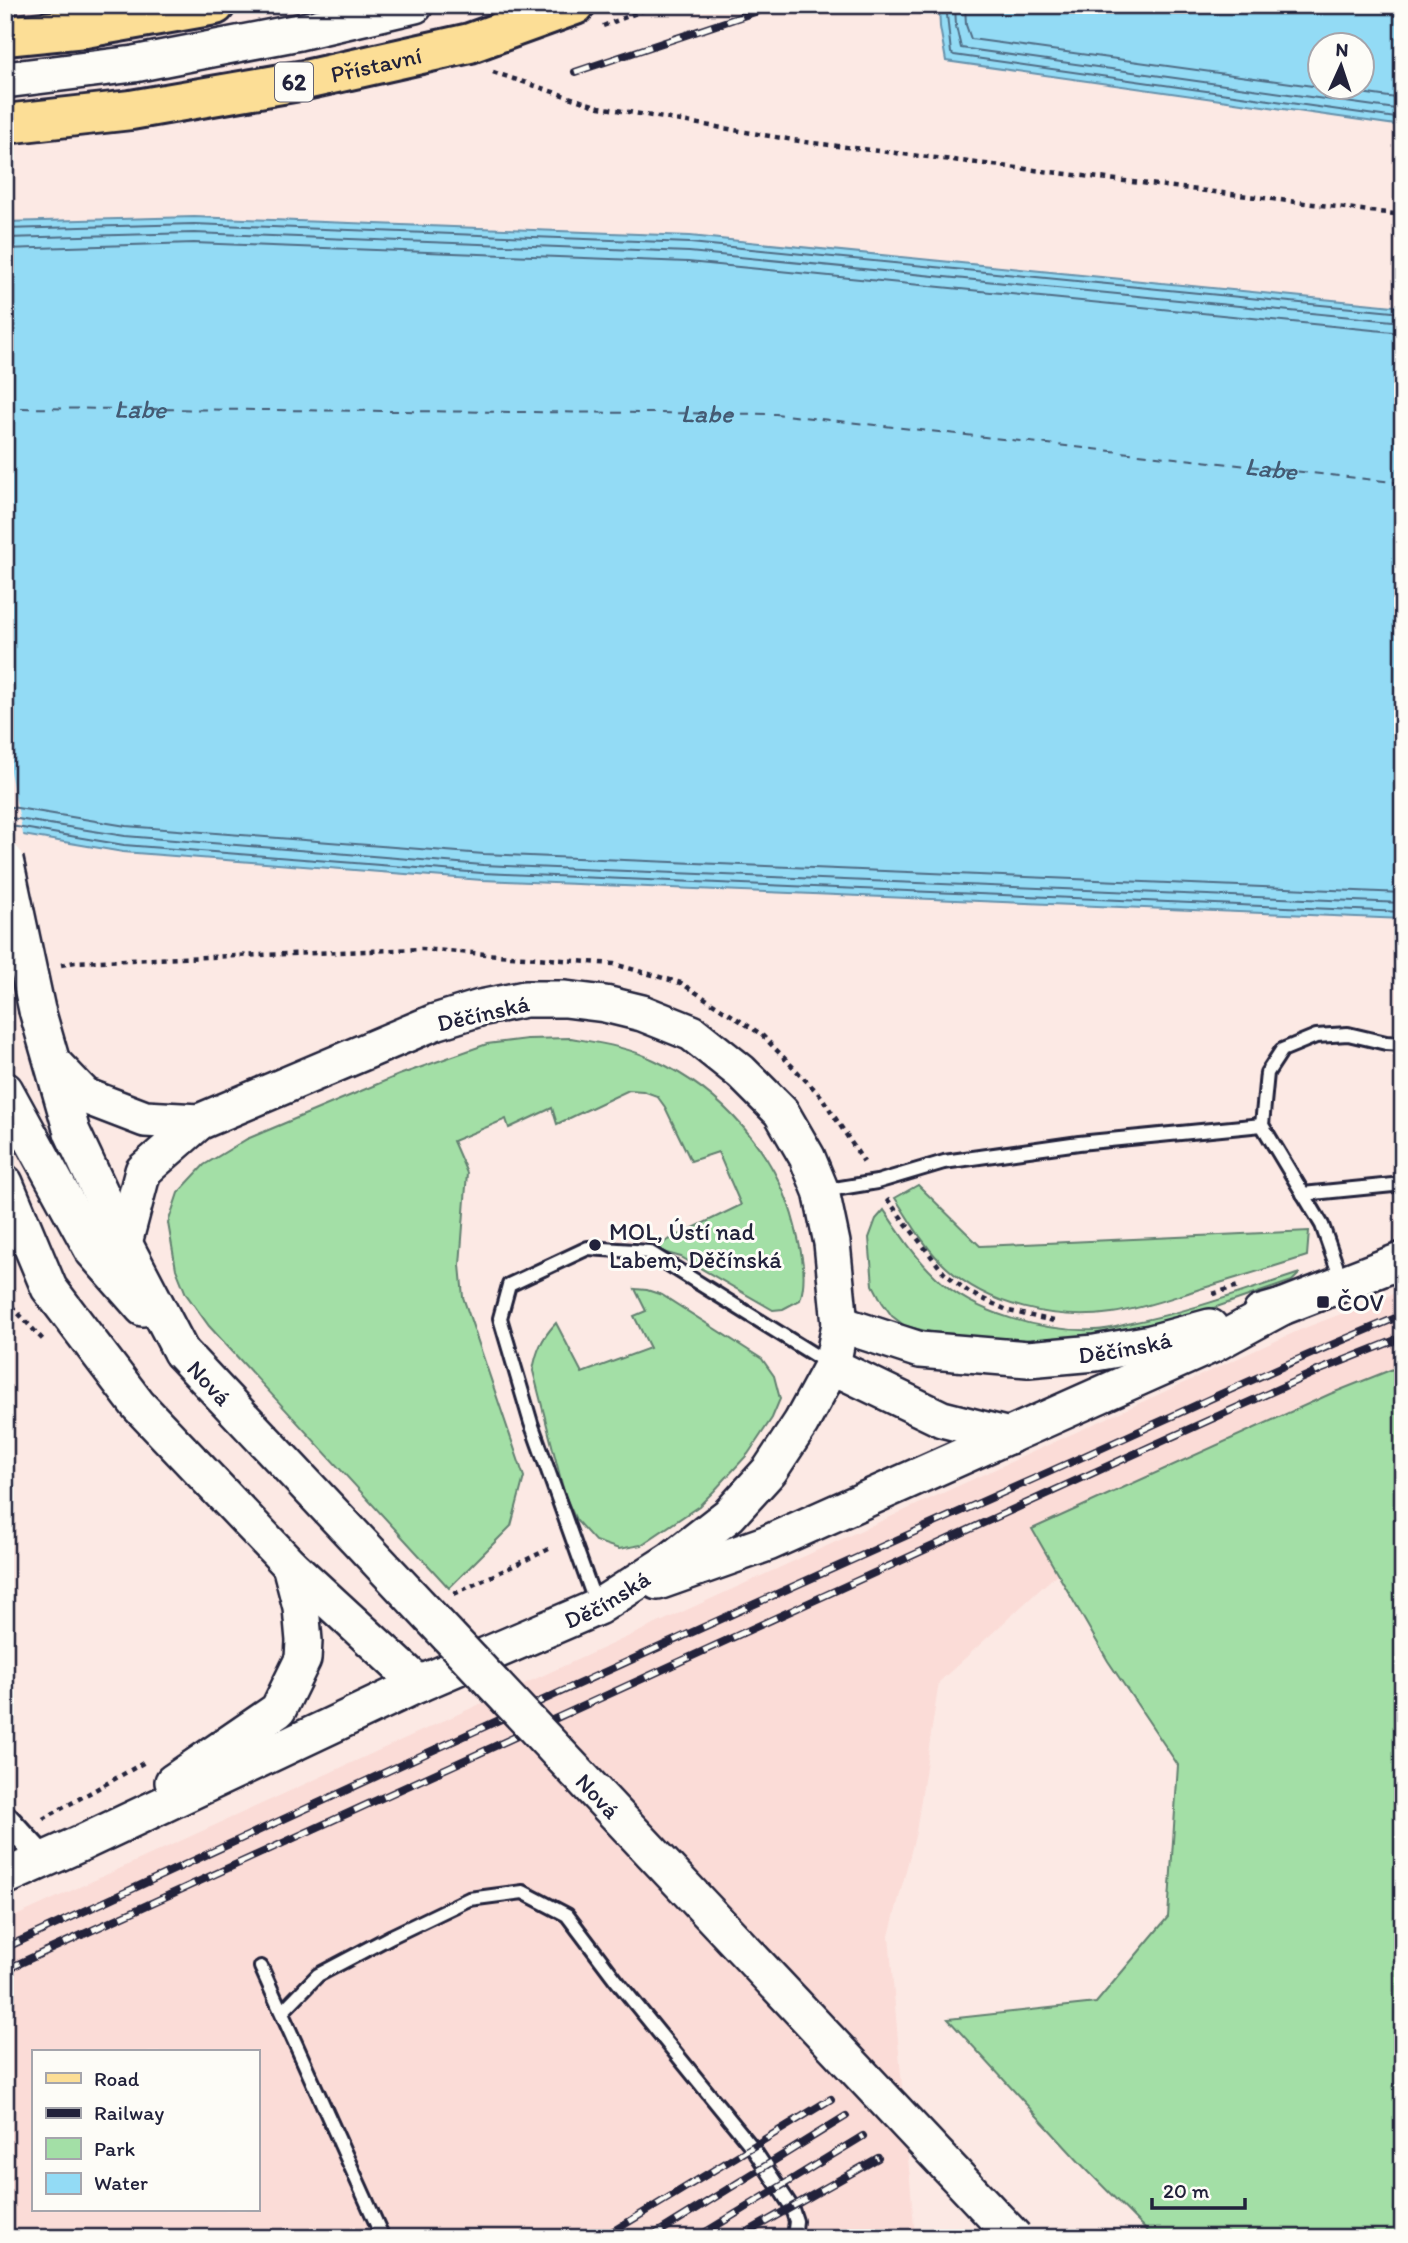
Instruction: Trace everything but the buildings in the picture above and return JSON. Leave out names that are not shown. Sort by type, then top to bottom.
[{"type":"main road","points":[[5,36],[85,28],[215,5]]},
{"type":"main road","name":"Přístavní","points":[[5,124],[131,110],[305,80],[470,43],[575,5]]},
{"type":"street","name":"Přístavní","points":[[5,80],[134,64],[299,32],[415,5]]},
{"type":"street","name":"Nová","points":[[5,860],[37,1010],[72,1132],[124,1243],[181,1352]]},
{"type":"street","name":"Děčínská","points":[[5,1877],[419,1684],[607,1602],[671,1560],[729,1515],[770,1470],[832,1366],[840,1324],[832,1242],[821,1191],[807,1157],[781,1112],[741,1072],[692,1032],[642,1013],[605,1004],[565,999],[525,999],[480,1008],[435,1022],[199,1122],[143,1171],[124,1243]]},
{"type":"street","name":"Děčínská","points":[[52,1063],[85,1096],[145,1119],[199,1122]]},
{"type":"street","name":"Nová","points":[[5,1090],[93,1251],[181,1352],[1016,2238]]},
{"type":"street","name":"Děčínská","points":[[5,1183],[49,1288],[138,1405],[289,1565],[419,1684]]},
{"type":"street","name":"Děčínská","points":[[840,1324],[920,1350],[1028,1359],[1095,1353],[1151,1343],[1282,1307],[1403,1260]]},
{"type":"street","points":[[607,1602],[768,1543],[1212,1345],[1282,1307]]},
{"type":"street","points":[[832,1366],[942,1419],[1009,1436]]},
{"type":"street","name":"Děčínská","points":[[84,1842],[278,1710],[303,1659],[301,1607],[289,1565]]},
{"type":"street","points":[[12,1825],[43,1859]]},
{"type":"lane","points":[[1342,1283],[1322,1226],[1262,1125],[1266,1073],[1282,1051],[1316,1036],[1348,1034],[1403,1044]]},
{"type":"lane","points":[[821,1191],[877,1182],[944,1162],[1079,1143],[1262,1125]]},
{"type":"lane","points":[[1303,1194],[1403,1184]]},
{"type":"lane","points":[[607,1602],[572,1538],[531,1423],[500,1318],[509,1285],[587,1248],[649,1252],[832,1366]]},
{"type":"lane","points":[[282,2012],[318,1976],[392,1936],[469,1899],[523,1892],[567,1915],[616,1980],[752,2147],[791,2206],[796,2221],[794,2238]]},
{"type":"lane","points":[[261,1967],[383,2238]]},
{"type":"path","points":[[486,70],[599,107],[805,142],[1403,215]]},
{"type":"path","points":[[890,1203],[944,1273],[970,1293],[1009,1311],[1063,1322]]},
{"type":"path","points":[[1210,1295],[1250,1282]]},
{"type":"path","points":[[5,1299],[52,1350]]},
{"type":"path","points":[[446,1598],[572,1538]]},
{"type":"path","points":[[12,1825],[150,1759]]},
{"type":"shaded area","points":[[1403,1290],[1403,1365],[1330,1394],[1032,1529],[1058,1573],[939,1682],[916,1832],[889,1936],[915,2238],[5,2238],[5,1921],[1302,1329]]},
{"type":"green space","points":[[571,1038],[624,1049],[654,1060],[702,1089],[743,1127],[775,1174],[787,1199],[804,1272],[802,1291],[800,1300],[783,1309],[773,1310],[681,1257],[659,1251],[658,1246],[662,1243],[741,1205],[718,1152],[691,1161],[657,1096],[629,1090],[557,1124],[552,1108],[509,1128],[506,1119],[453,1141],[467,1173],[460,1265],[463,1297],[524,1477],[511,1526],[449,1588],[209,1326],[186,1294],[176,1269],[168,1223],[178,1193],[204,1165],[247,1139],[399,1075],[487,1044],[527,1039]]},
{"type":"green space","points":[[918,1185],[980,1246],[1309,1231],[1307,1256],[1164,1300],[1112,1313],[1068,1315],[1024,1308],[982,1292],[963,1281],[938,1260],[895,1198]]},
{"type":"green space","points":[[884,1210],[921,1261],[952,1290],[989,1311],[1054,1328],[1113,1328],[1195,1307],[1300,1273],[1292,1281],[1167,1324],[1074,1344],[972,1342],[905,1326],[892,1316],[882,1302],[873,1285],[869,1238],[876,1219]]},
{"type":"green space","points":[[635,1289],[662,1295],[762,1359],[774,1376],[780,1399],[772,1418],[748,1454],[699,1506],[641,1545],[619,1549],[595,1541],[576,1520],[565,1496],[533,1371],[540,1345],[556,1323],[582,1373],[650,1348],[634,1316],[646,1311]]},
{"type":"green space","points":[[1403,1365],[1403,2238],[1154,2238],[1081,2164],[948,2019],[1096,2003],[1168,1917],[1178,1765],[1108,1661],[1032,1529],[1330,1394]]},
{"type":"water","points":[[939,5],[1403,5],[1403,126],[946,61]]},
{"type":"water","name":"Labe","points":[[194,217],[690,236],[1403,307],[1403,919],[482,880],[123,852],[5,832],[5,222]]},
{"type":"pier","points":[[5,748],[24,839],[5,836]]},
{"type":"ferry route","points":[[5,408],[776,414],[1403,483]]},
{"type":"railway","points":[[575,72],[776,5]]},
{"type":"railway","points":[[5,1948],[767,1598],[1403,1315]]},
{"type":"railway","points":[[5,1970],[1165,1440],[1320,1370],[1403,1337]]},
{"type":"railway","points":[[602,2238],[831,2099]]},
{"type":"railway","points":[[649,2238],[846,2116]]},
{"type":"railway","points":[[696,2238],[863,2136]]},
{"type":"railway","points":[[737,2238],[878,2158]]},
{"type":"place","name":"MOL, Ústí nad Labem, Děčínská","points":[[595,1245]]},
{"type":"place","name":"ČOV","points":[[1323,1302]]}]
